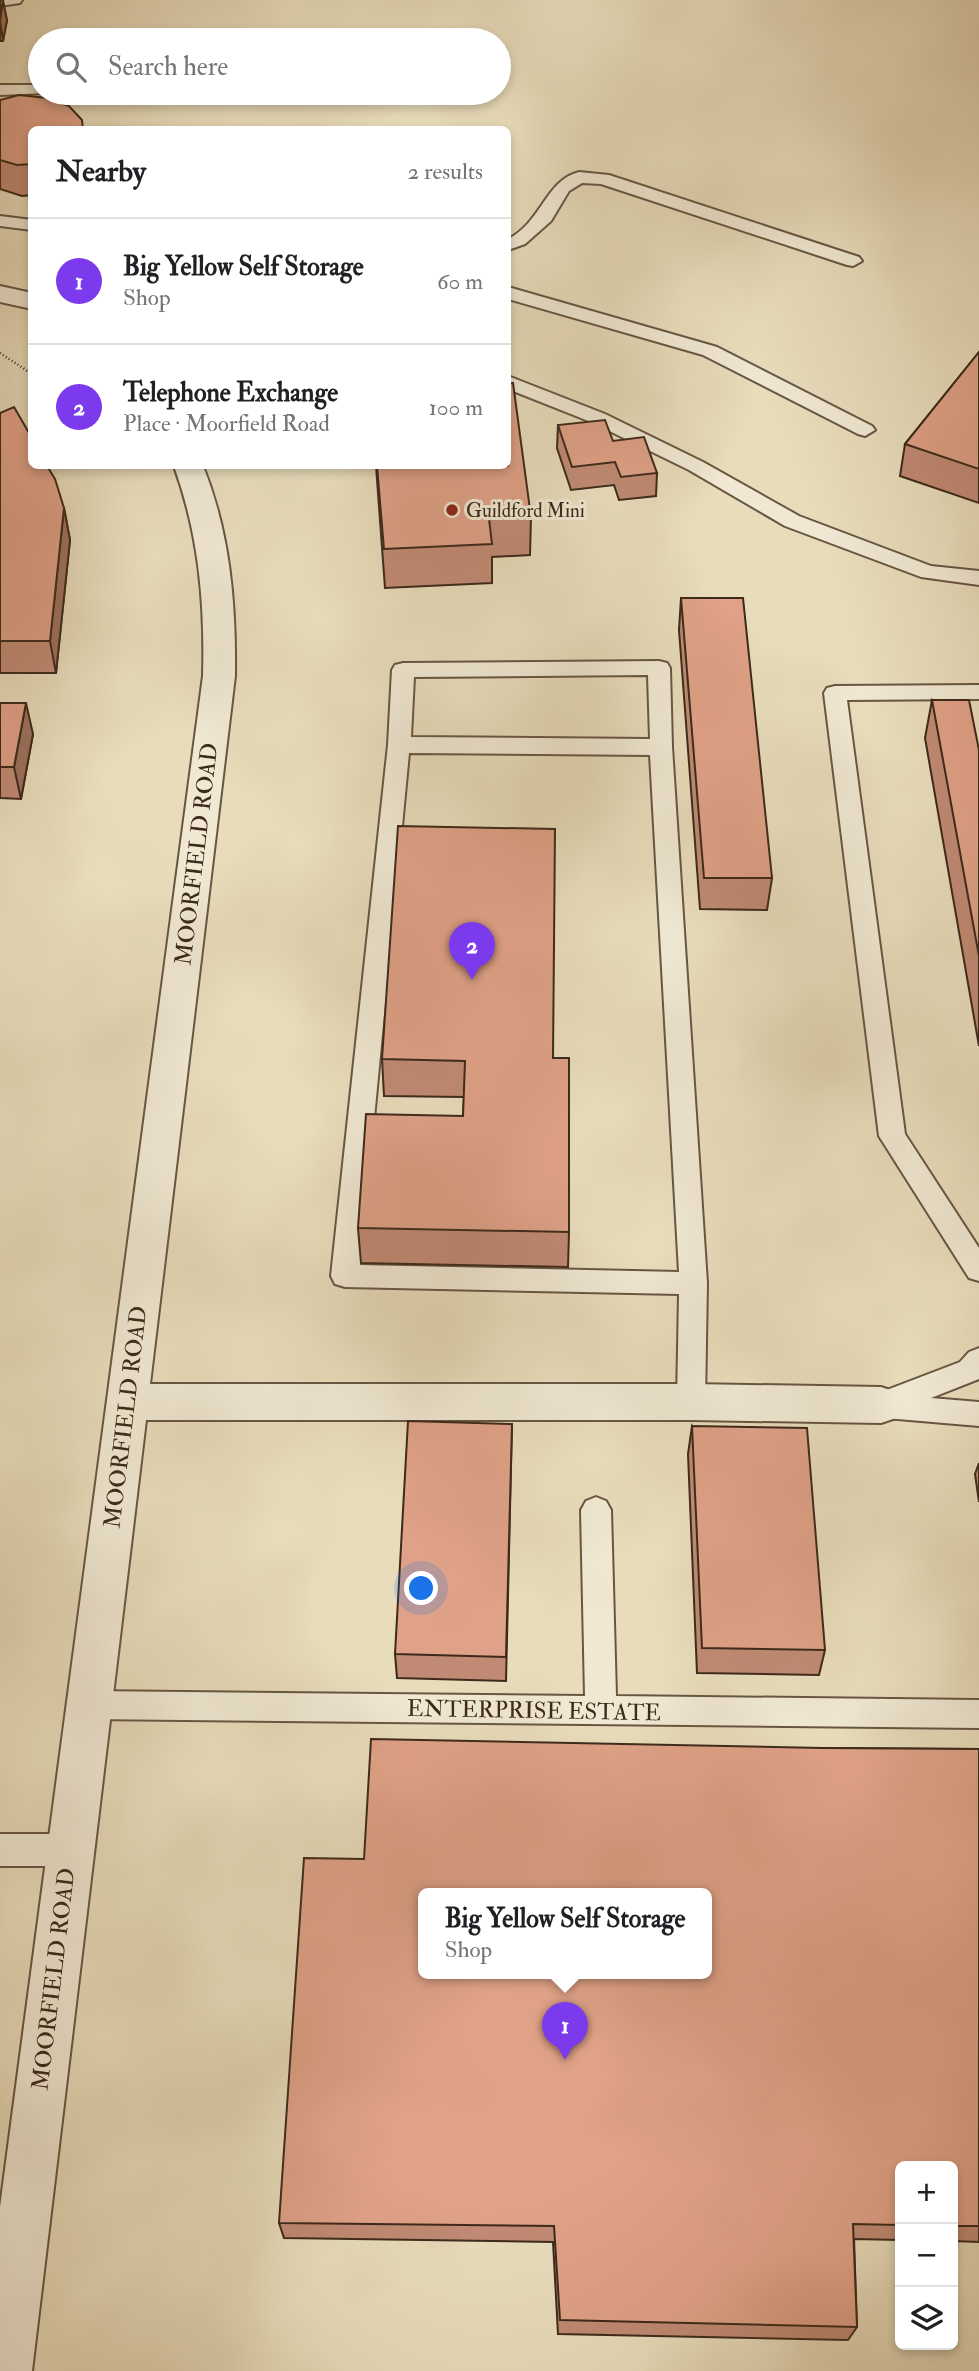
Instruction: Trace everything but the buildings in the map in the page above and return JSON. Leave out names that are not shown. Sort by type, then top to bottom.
[{"type":"street","points":[[0,294],[28,300]]},
{"type":"street","name":"MOORFIELD ROAD","points":[[3,2365],[219,676],[221,613],[213,541],[191,469]]},
{"type":"street","points":[[127,1402],[691,1402],[881,1405]]},
{"type":"lane","points":[[0,1],[13,0]]},
{"type":"lane","points":[[0,90],[28,90]]},
{"type":"lane","points":[[511,244],[519,240],[545,216],[562,188],[579,177],[603,179],[853,261]]},
{"type":"lane","points":[[0,221],[28,224]]},
{"type":"lane","points":[[511,294],[710,351],[865,430]]},
{"type":"lane","points":[[511,384],[598,418],[696,466],[792,521],[928,572],[979,578]]},
{"type":"lane","points":[[691,1402],[693,1283],[661,747],[659,668],[403,670],[399,745],[345,1276],[693,1283]]},
{"type":"lane","points":[[979,692],[835,693],[892,1136],[979,1270]]},
{"type":"lane","points":[[399,745],[661,747]]},
{"type":"lane","points":[[881,1405],[970,1370],[979,1360]]},
{"type":"lane","points":[[881,1405],[979,1414]]},
{"type":"lane","points":[[596,1510],[601,1710]]},
{"type":"lane","name":"ENTERPRISE ESTATE","points":[[88,1705],[979,1714]]},
{"type":"lane","points":[[0,1850],[69,1850]]},
{"type":"path","points":[[0,353],[28,371]]},
{"type":"place","name":"Guildford Mini","points":[[452,510]]},
{"type":"place","name":"Telephone Exchange","points":[[472,980]]},
{"type":"place","name":"Big Yellow Self Storage","points":[[565,2060]]}]
